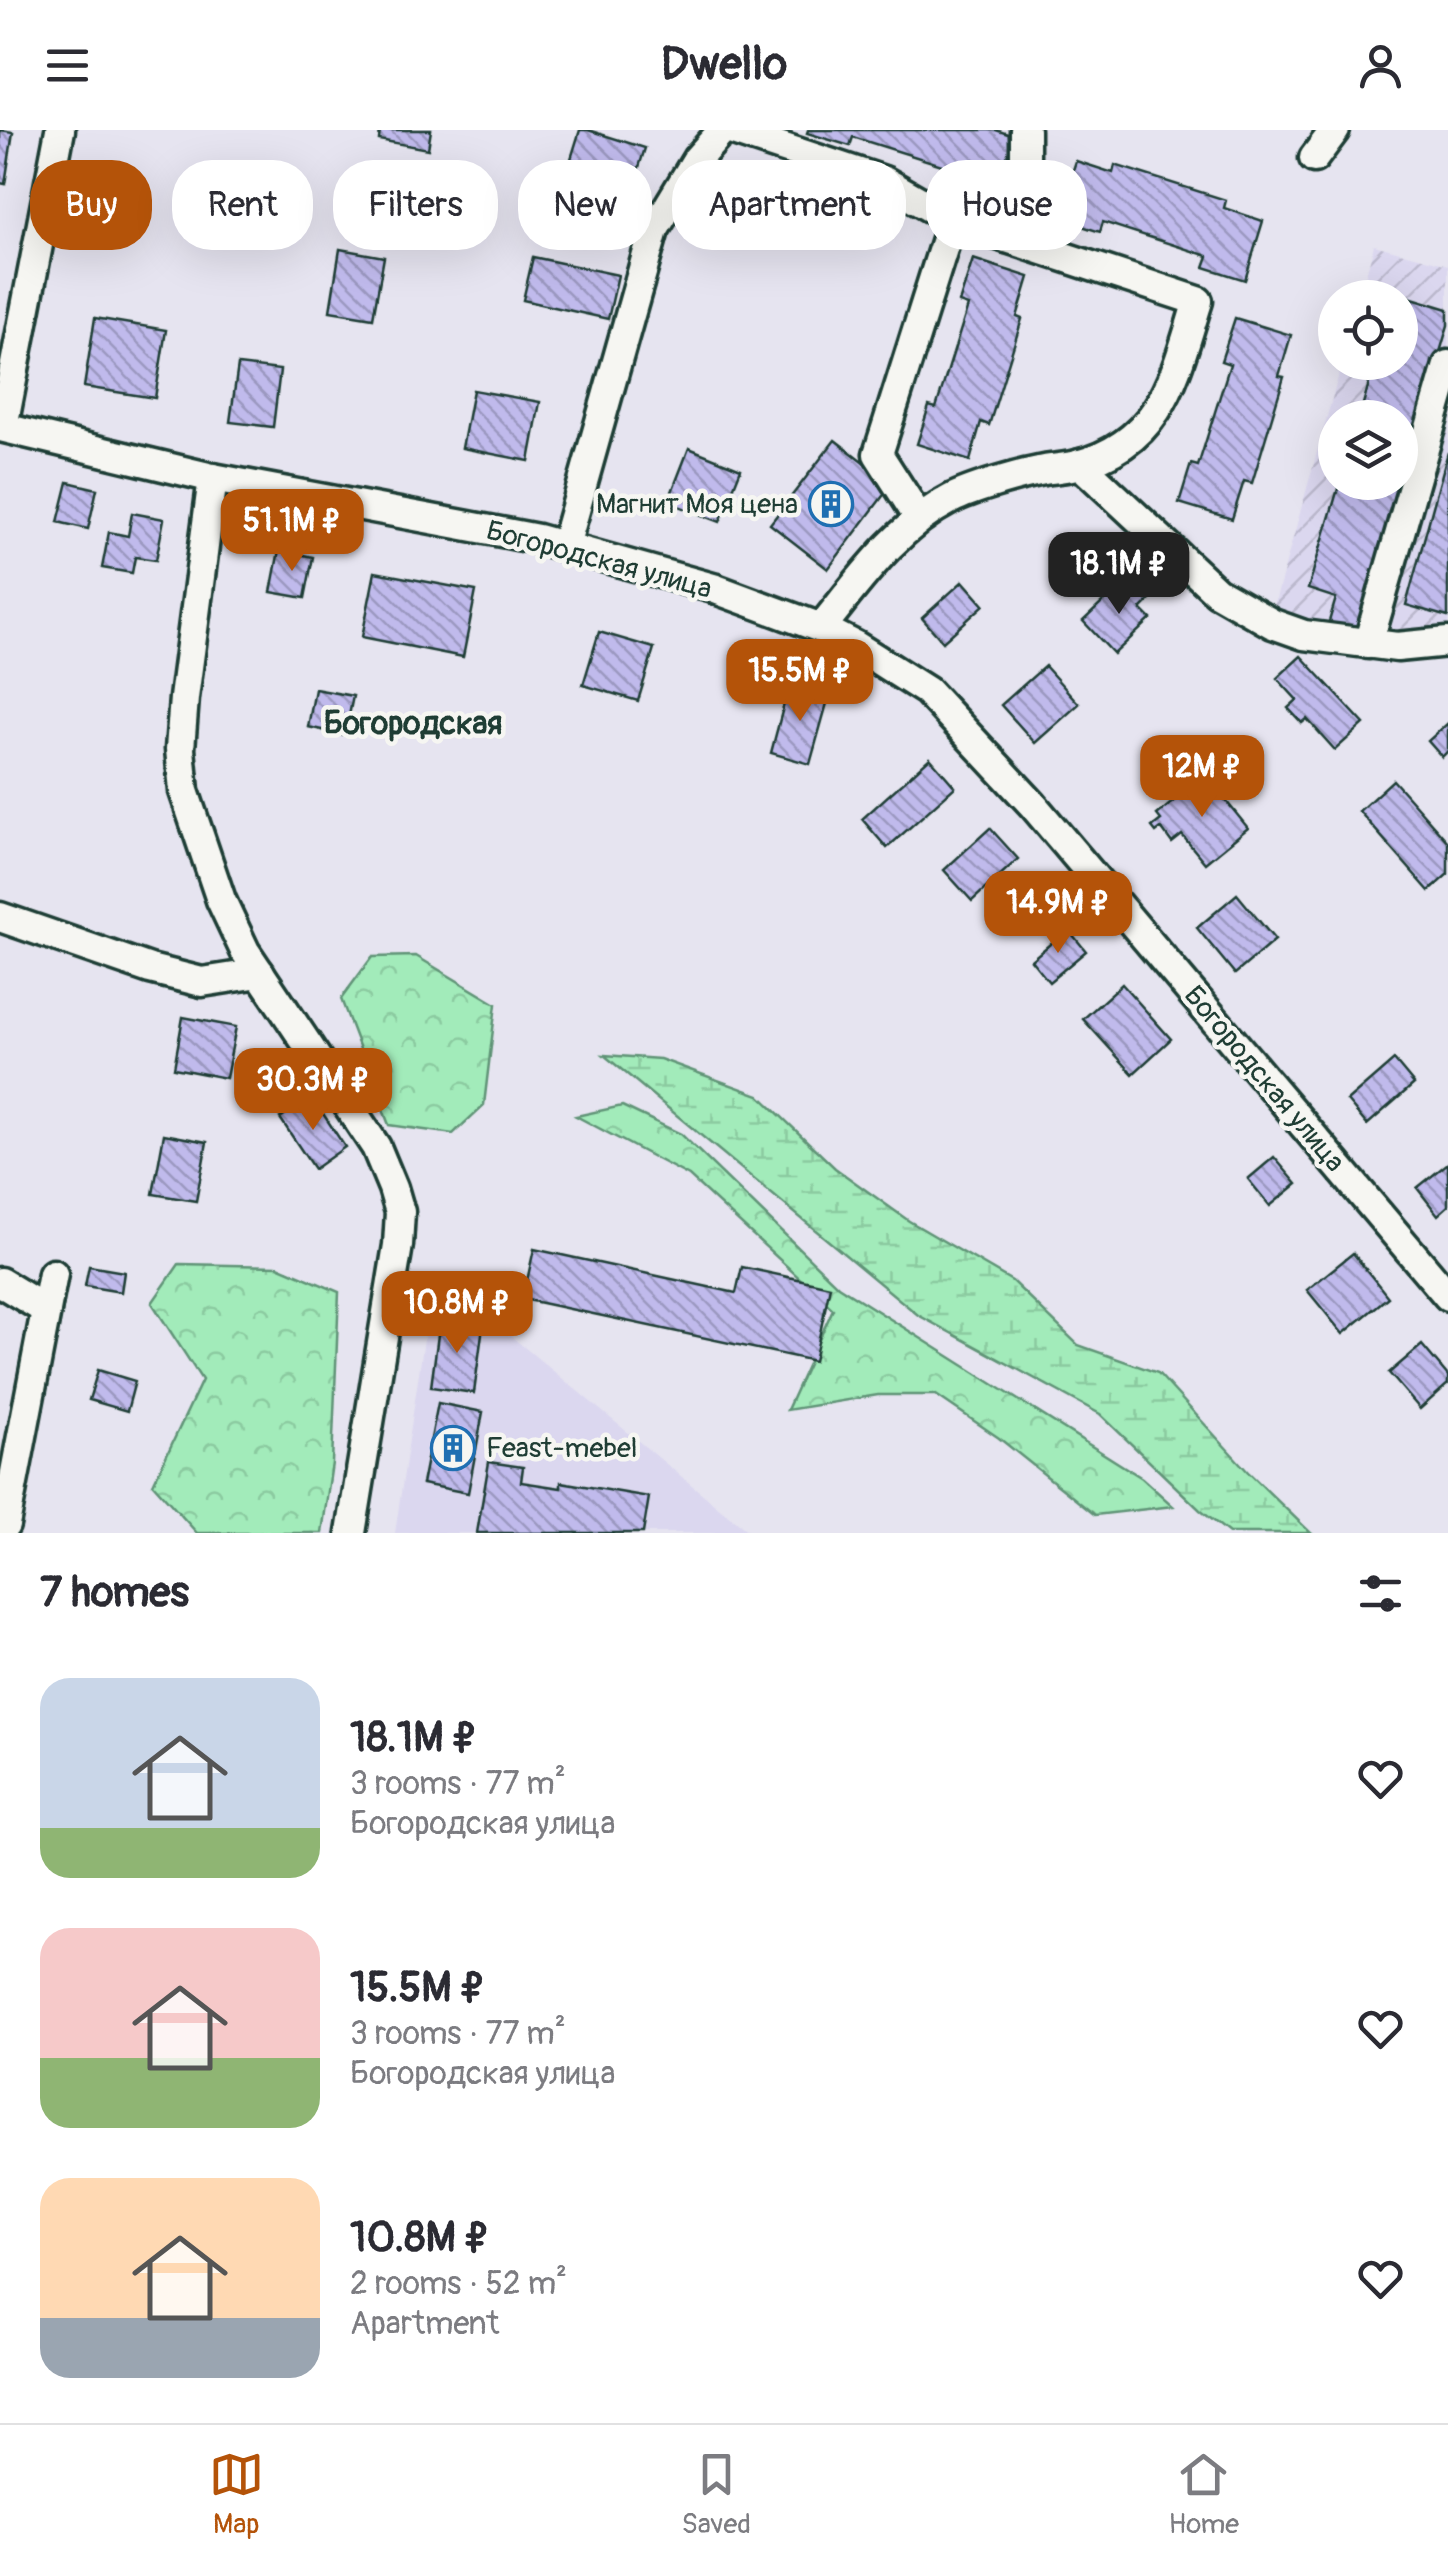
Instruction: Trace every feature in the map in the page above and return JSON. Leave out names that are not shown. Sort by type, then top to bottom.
[{"type":"street","points":[[2,427],[60,130]]},
{"type":"street","points":[[565,546],[654,230],[697,160],[726,130],[884,180],[926,205]]},
{"type":"street","points":[[1025,130],[1025,160]]},
{"type":"street","points":[[1314,158],[1335,130]]},
{"type":"street","points":[[919,518],[878,454],[943,250]]},
{"type":"street","points":[[821,628],[897,537],[919,518],[955,497],[1034,472],[1080,464],[1123,446],[1150,421],[1172,383],[1198,301],[1043,250]]},
{"type":"street","points":[[1368,644],[1448,365]]},
{"type":"street","name":"Богородская улица","points":[[2,427],[214,478],[538,538],[713,588],[821,628],[856,646],[927,690],[1033,805],[1448,1296]]},
{"type":"street","points":[[1080,464],[1216,592],[1273,624],[1304,635],[1397,647],[1448,642]]},
{"type":"street","points":[[214,478],[184,698],[180,748],[184,790],[220,900],[245,951],[376,1148],[400,1212],[398,1245],[351,1533]]},
{"type":"street","points":[[0,916],[150,969],[202,982],[260,973]]},
{"type":"street","points":[[9,1527],[53,1274]]},
{"type":"street","points":[[0,1282],[46,1310]]},
{"type":"shaded area","points":[[1374,245],[1448,265],[1448,652],[1385,664],[1265,638],[1318,449],[1318,500],[1418,500],[1418,400],[1332,400],[1337,380],[1418,380],[1418,280],[1365,280]]},
{"type":"shaded area","points":[[434,1273],[750,1533],[395,1533]]},
{"type":"green space","points":[[416,956],[496,1004],[484,1105],[453,1134],[389,1125],[341,999],[372,957]]},
{"type":"green space","points":[[604,1055],[660,1059],[759,1095],[835,1168],[909,1221],[1012,1281],[1078,1345],[1158,1373],[1249,1473],[1311,1533],[1229,1533],[1100,1414],[918,1315]]},
{"type":"green space","points":[[622,1106],[681,1134],[838,1286],[1142,1478],[1173,1506],[1095,1515],[999,1438],[936,1395],[878,1395],[787,1410],[833,1309],[689,1176],[576,1116]]},
{"type":"green space","points":[[179,1264],[278,1266],[339,1292],[332,1463],[322,1533],[197,1533],[153,1484],[202,1380],[152,1303]]},
{"type":"building","points":[[0,130],[13,132],[5,184],[0,183]]},
{"type":"building","points":[[380,130],[431,130],[428,149],[379,140]]},
{"type":"building","points":[[580,130],[645,148],[641,160],[571,159]]},
{"type":"building","points":[[996,130],[1014,136],[1006,160],[926,160],[853,137],[850,146],[807,133]]},
{"type":"building","points":[[1087,165],[1113,173],[1115,165],[1226,200],[1224,208],[1263,221],[1245,280],[1204,267],[1208,256],[1103,222],[1100,232],[1087,228]]},
{"type":"building","points":[[340,250],[384,257],[373,318],[330,311]]},
{"type":"building","points":[[533,257],[618,275],[608,319],[523,300]]},
{"type":"building","points":[[973,259],[1029,277],[1017,317],[1022,319],[989,425],[981,422],[970,461],[917,444],[929,406],[936,408],[968,306],[959,303]]},
{"type":"building","points":[[1418,300],[1448,309],[1448,325],[1418,427],[1418,400],[1364,400],[1370,380],[1418,380]]},
{"type":"building","points":[[95,318],[166,330],[155,398],[84,387]]},
{"type":"building","points":[[1235,318],[1291,335],[1279,376],[1284,377],[1252,483],[1244,481],[1232,519],[1179,503],[1191,464],[1198,466],[1230,364],[1221,361]]},
{"type":"building","points":[[238,365],[280,370],[273,427],[230,422]]},
{"type":"building","points":[[473,390],[540,402],[529,461],[462,448]]},
{"type":"building","name":"Магнит Моя цена","points":[[835,440],[892,484],[828,569],[770,524]]},
{"type":"building","points":[[689,448],[741,469],[720,522],[668,502]]},
{"type":"building","points":[[1448,452],[1448,617],[1406,605]]},
{"type":"building","points":[[68,482],[97,489],[88,529],[58,522]]},
{"type":"building","points":[[1335,500],[1396,500],[1357,634],[1328,625],[1336,598],[1308,589]]},
{"type":"building","points":[[132,513],[164,519],[156,560],[135,557],[132,573],[102,568],[109,532],[128,536]]},
{"type":"building","points":[[279,550],[313,557],[305,598],[271,592]]},
{"type":"building","points":[[375,572],[476,591],[463,657],[362,637]]},
{"type":"building","points":[[963,581],[984,605],[943,642],[922,618]]},
{"type":"building","points":[[1122,584],[1130,592],[1137,585],[1151,599],[1141,609],[1151,619],[1114,654],[1083,621]]},
{"type":"building","points":[[599,632],[654,648],[638,701],[583,685]]},
{"type":"building","points":[[1301,656],[1364,724],[1335,750],[1307,719],[1302,723],[1288,708],[1297,700],[1277,678]]},
{"type":"building","points":[[1045,666],[1079,704],[1035,743],[1001,705]]},
{"type":"building","points":[[789,685],[829,696],[810,764],[771,753]]},
{"type":"building","points":[[315,689],[353,696],[345,735],[308,727]]},
{"type":"building","points":[[1448,723],[1448,751],[1442,757],[1428,741]]},
{"type":"building","points":[[930,758],[955,787],[887,848],[862,819]]},
{"type":"building","points":[[1205,775],[1248,828],[1205,863],[1182,835],[1172,843],[1161,828],[1156,832],[1152,827],[1161,820],[1157,815]]},
{"type":"building","points":[[1393,780],[1448,842],[1448,874],[1429,891],[1359,811]]},
{"type":"building","points":[[990,828],[1018,859],[972,901],[944,870]]},
{"type":"building","points":[[1237,894],[1275,940],[1235,974],[1197,928]]},
{"type":"building","points":[[1068,929],[1086,951],[1049,982],[1031,960]]},
{"type":"building","points":[[1122,984],[1171,1039],[1133,1074],[1083,1019]]},
{"type":"building","points":[[183,1017],[236,1027],[226,1078],[174,1068]]},
{"type":"building","points":[[1394,1060],[1414,1084],[1367,1125],[1347,1101]]},
{"type":"building","points":[[312,1097],[345,1147],[314,1169],[280,1118]]},
{"type":"building","points":[[164,1134],[207,1142],[196,1201],[153,1194]]},
{"type":"building","points":[[1274,1157],[1297,1184],[1270,1206],[1248,1179]]},
{"type":"building","points":[[1448,1163],[1448,1206],[1438,1215],[1417,1188]]},
{"type":"building","points":[[534,1249],[736,1293],[742,1267],[830,1286],[814,1361],[523,1299]]},
{"type":"building","points":[[1353,1253],[1388,1297],[1343,1334],[1307,1290]]},
{"type":"building","points":[[89,1266],[124,1272],[121,1292],[85,1286]]},
{"type":"building","points":[[440,1320],[483,1326],[474,1393],[431,1387]]},
{"type":"building","points":[[1422,1345],[1448,1376],[1448,1384],[1420,1409],[1389,1373]]},
{"type":"building","points":[[98,1370],[135,1381],[127,1411],[89,1400]]},
{"type":"building","name":"Feast-mebel","points":[[438,1403],[483,1412],[468,1493],[422,1484]]},
{"type":"building","points":[[489,1462],[523,1467],[521,1482],[561,1488],[561,1482],[649,1497],[643,1533],[477,1533]]},
{"type":"place","name":"Магнит Моя цена","points":[[831,504]]},
{"type":"place","name":"Feast-mebel","points":[[453,1448]]},
{"type":"district","name":"Богородская","points":[[413,724]]}]
